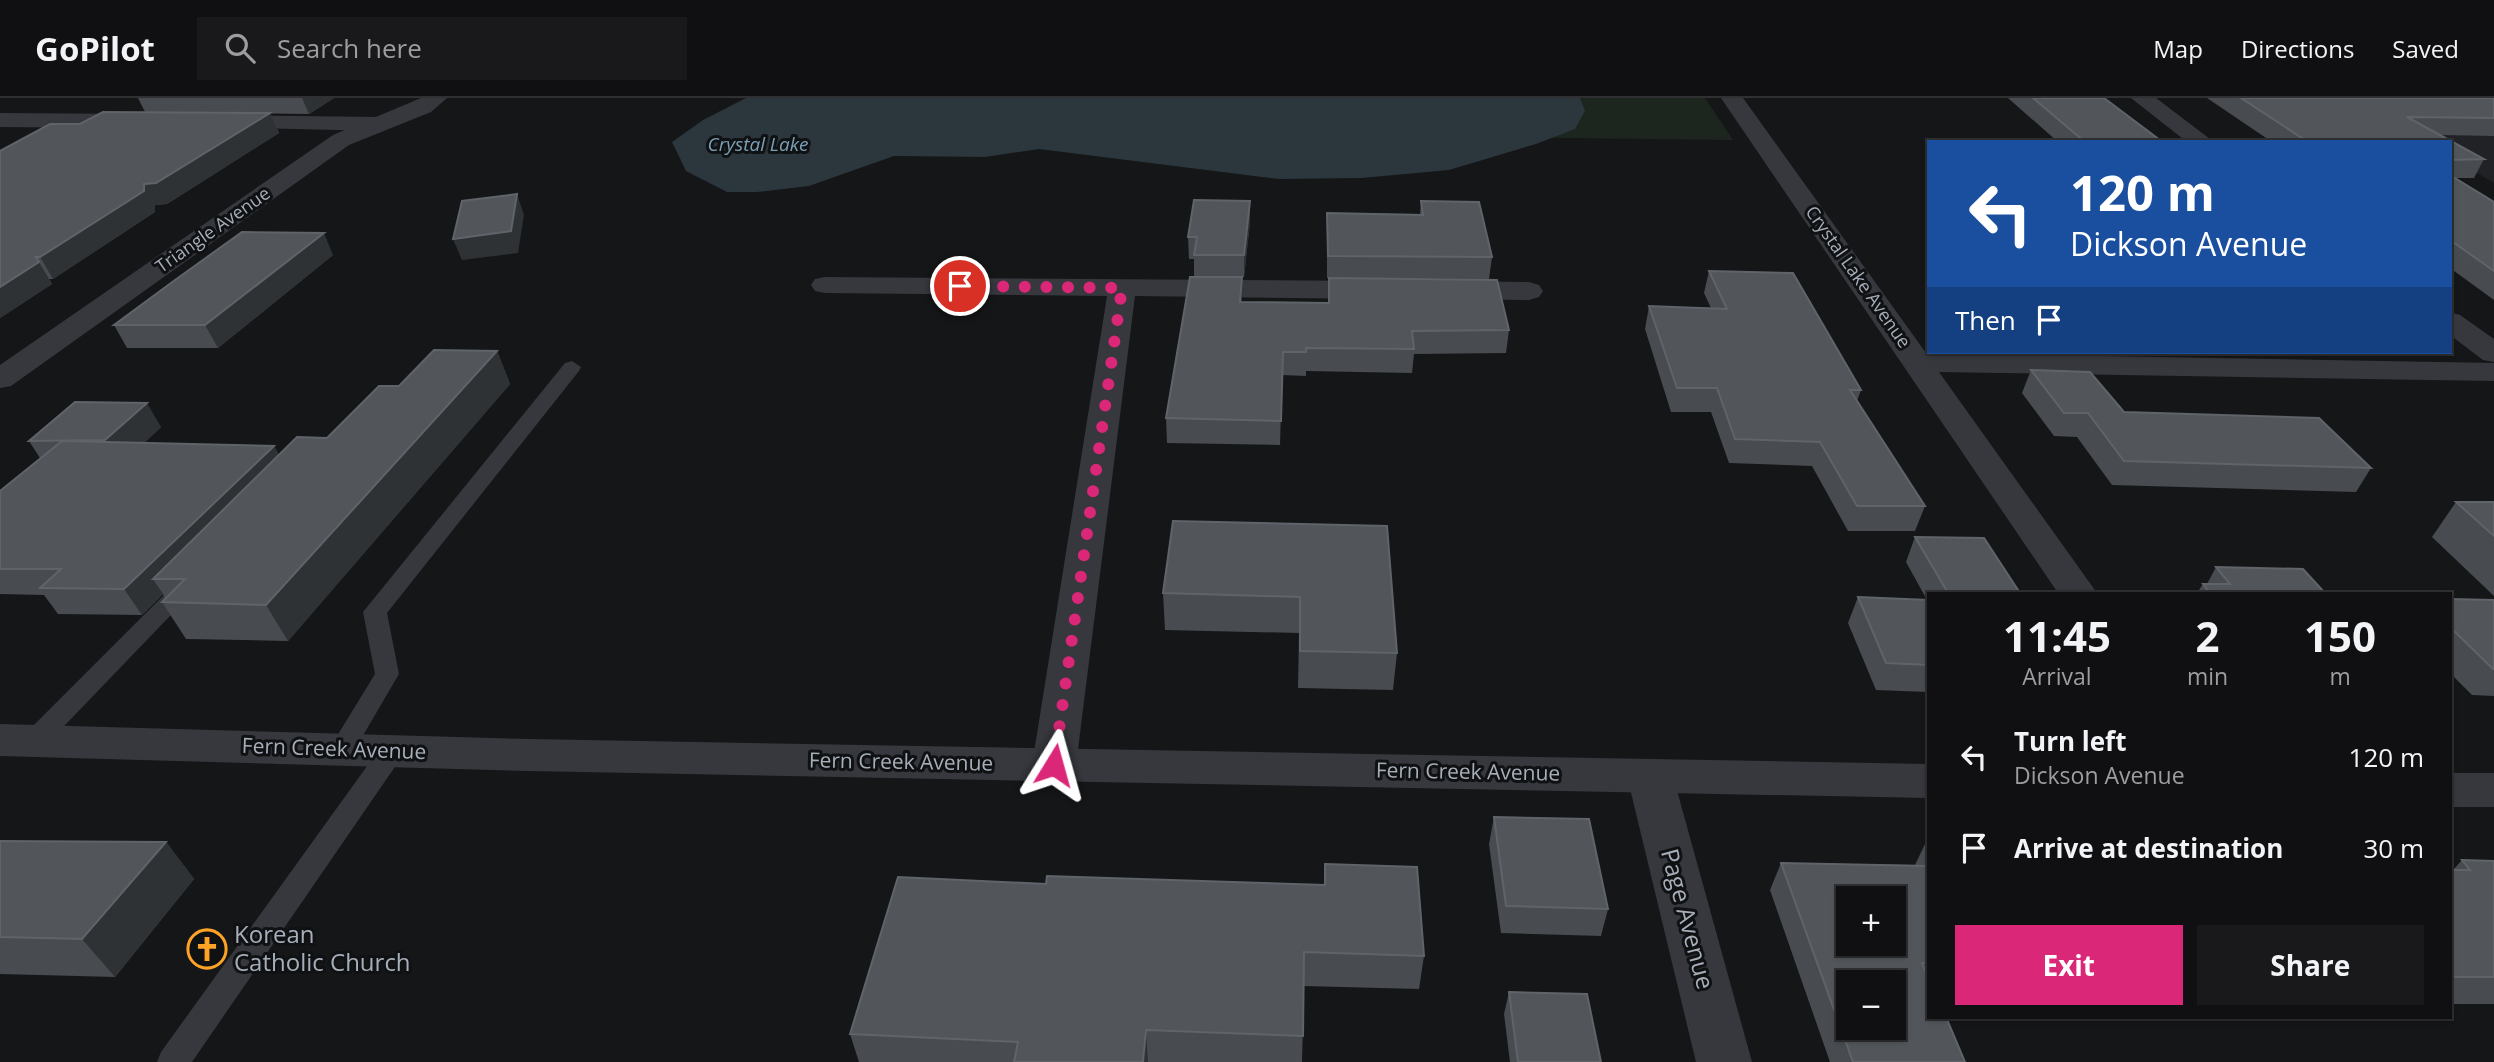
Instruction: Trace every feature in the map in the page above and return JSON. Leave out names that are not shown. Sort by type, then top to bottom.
[{"type":"street","points":[[0,138],[109,98]]},
{"type":"street","name":"Triangle Avenue","points":[[0,379],[341,140],[423,107],[436,98]]},
{"type":"street","name":"Crystal Lake Avenue","points":[[1732,98],[2077,592]]},
{"type":"street","points":[[2142,98],[2199,140]]},
{"type":"street","points":[[0,120],[159,121]]},
{"type":"street","points":[[200,122],[378,124]]},
{"type":"street","points":[[825,285],[1529,291]]},
{"type":"street","points":[[1054,765],[1122,288]]},
{"type":"street","points":[[2452,322],[2494,353]]},
{"type":"street","points":[[1917,362],[2494,372]]},
{"type":"street","name":"Fern Creek Avenue","points":[[17,741],[1054,765],[1927,781]]},
{"type":"street","name":"Page Avenue","points":[[1650,776],[1724,1062]]},
{"type":"street","points":[[2452,790],[2494,790]]},
{"type":"lane","points":[[342,749],[387,674],[376,612],[572,367]]},
{"type":"lane","points":[[17,741],[197,575]]},
{"type":"lane","points":[[173,1062],[391,751]]},
{"type":"shaded area","points":[[1454,98],[1705,98],[1733,140],[1407,136]]},
{"type":"shaded area","points":[[2494,100],[2494,183],[2452,158],[2452,140],[2428,140]]},
{"type":"water","name":"Crystal Lake","points":[[746,98],[1580,98],[1585,111],[1575,129],[1536,144],[1449,170],[1362,178],[1279,179],[1039,149],[985,157],[894,156],[809,186],[757,192],[727,192],[686,171],[672,142],[703,120]]},
{"type":"building","points":[[2033,98],[2104,98],[2160,140],[2083,140]]},
{"type":"building","points":[[2241,98],[2494,98],[2494,118],[2407,117],[2449,140],[2305,140]]},
{"type":"building","points":[[103,112],[270,113],[156,183],[144,184],[144,191],[36,257],[39,262],[0,287],[0,151],[50,124],[80,124]]},
{"type":"building","points":[[2452,142],[2484,159],[2452,160]]},
{"type":"building","points":[[2452,176],[2494,202],[2494,271],[2452,241]]},
{"type":"building","points":[[517,194],[511,231],[453,239],[462,201]]},
{"type":"building","points":[[1194,200],[1250,201],[1244,255],[1194,255],[1197,237],[1188,237]]},
{"type":"building","points":[[1421,201],[1479,202],[1492,257],[1328,256],[1327,213],[1423,215]]},
{"type":"building","points":[[242,232],[324,233],[205,325],[114,325],[175,280]]},
{"type":"building","points":[[1709,271],[1793,273],[1861,390],[1850,390],[1925,506],[1857,506],[1820,442],[1735,439],[1717,388],[1677,388],[1649,306],[1727,309]]},
{"type":"building","points":[[1190,277],[1242,277],[1240,302],[1329,303],[1329,278],[1497,280],[1509,330],[1412,331],[1414,349],[1306,348],[1306,352],[1283,352],[1281,421],[1166,418]]},
{"type":"building","points":[[434,350],[497,351],[266,605],[162,602],[185,579],[153,579],[297,437],[327,438],[379,386],[399,386]]},
{"type":"building","points":[[2031,370],[2090,372],[2124,412],[2319,418],[2371,468],[2124,461],[2088,413],[2064,413]]},
{"type":"building","points":[[75,402],[147,403],[105,440],[29,441]]},
{"type":"building","points":[[62,441],[274,446],[124,589],[40,588],[61,569],[0,569],[0,491]]},
{"type":"building","points":[[2456,502],[2494,502],[2494,536]]},
{"type":"building","points":[[1173,521],[1387,526],[1397,653],[1300,651],[1300,597],[1163,593]]},
{"type":"building","points":[[1915,537],[1984,538],[2019,592],[1947,592]]},
{"type":"building","points":[[2216,567],[2303,569],[2324,592],[2209,592],[2203,584],[2230,584]]},
{"type":"building","points":[[1858,597],[1927,600],[1927,665],[1886,663]]},
{"type":"building","points":[[2452,599],[2494,600],[2493,669],[2452,629]]},
{"type":"building","points":[[1494,817],[1589,819],[1608,909],[1506,906]]},
{"type":"building","points":[[0,841],[166,842],[82,939],[0,937]]},
{"type":"building","points":[[2462,860],[2494,861],[2494,977],[2452,977],[2452,870],[2470,870]]},
{"type":"building","points":[[1781,863],[1927,866],[1927,963],[1922,963],[1927,975],[1927,1019],[1947,1019],[1965,1062],[1853,1062],[1845,1040],[1906,1040],[1906,970],[1836,970],[1836,1015]]},
{"type":"building","points":[[1325,864],[1417,867],[1424,956],[1304,952],[1303,1036],[1146,1030],[1143,1062],[1014,1062],[1018,1042],[850,1034],[898,877],[1046,884],[1047,876],[1325,885]]},
{"type":"building","points":[[1509,992],[1587,994],[1601,1062],[1518,1062]]},
{"type":"place","name":"Korean Catholic Church","points":[[207,949]]},
{"type":"route","points":[[960,286],[1122,288],[1054,765]]}]
